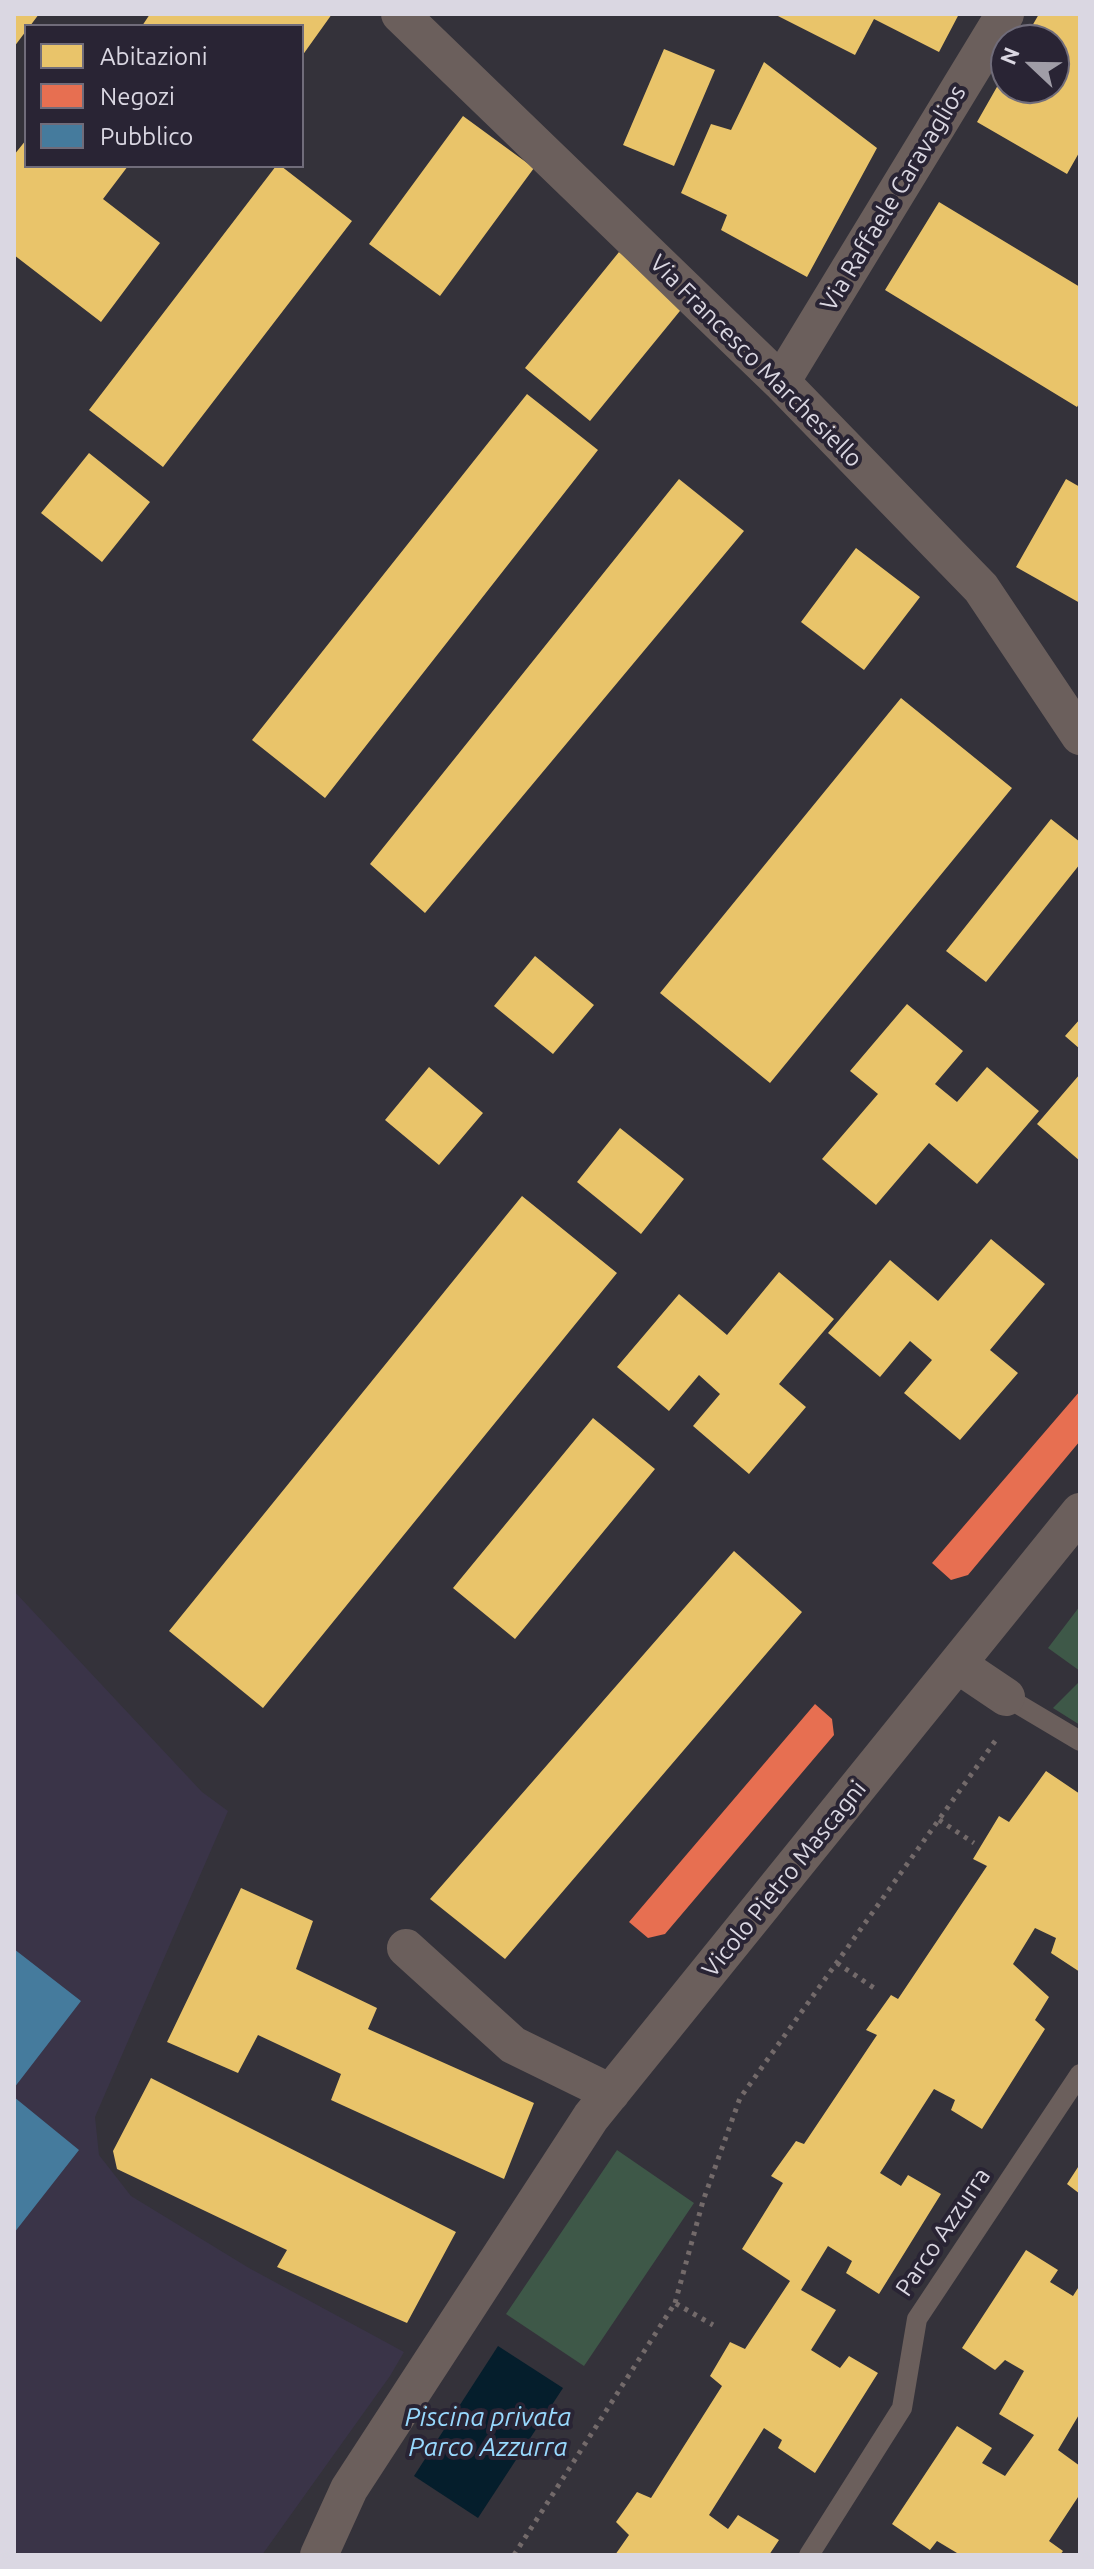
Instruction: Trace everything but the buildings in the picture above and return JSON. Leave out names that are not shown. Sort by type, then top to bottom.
[{"type":"street","name":"Via Francesco Marchesiello","points":[[400,14],[781,382],[981,588],[1080,736]]},
{"type":"street","name":"Via Raffaele Caravaglios","points":[[781,382],[1005,14]]},
{"type":"street","name":"Vicolo Pietro Mascagni","points":[[319,2555],[349,2489],[591,2117],[1080,1512]]},
{"type":"street","points":[[957,1664],[1013,1701]]},
{"type":"street","points":[[406,1948],[513,2045],[611,2093]]},
{"type":"lane","points":[[1013,1701],[1080,1741]]},
{"type":"lane","name":"Parco Azzurra","points":[[809,2555],[902,2408],[917,2319],[1080,2074]]},
{"type":"path","points":[[514,2555],[675,2303],[703,2201],[740,2098],[939,1820],[1013,1701]]},
{"type":"path","points":[[939,1820],[974,1843]]},
{"type":"path","points":[[837,1963],[877,1990]]},
{"type":"path","points":[[675,2303],[713,2325]]},
{"type":"shaded area","points":[[14,1591],[202,1792],[228,1811],[95,2117],[99,2155],[131,2196],[249,2268],[404,2352],[262,2555],[20,2555],[14,2550]]},
{"type":"green space","points":[[1080,1606],[1080,1671],[1048,1648]]},
{"type":"green space","points":[[1080,1681],[1080,1725],[1053,1708]]},
{"type":"green space","points":[[617,2150],[694,2203],[584,2366],[506,2314]]},
{"type":"water","name":"Piscina privata Parco Azzurra","points":[[498,2346],[563,2388],[478,2518],[414,2476]]}]
